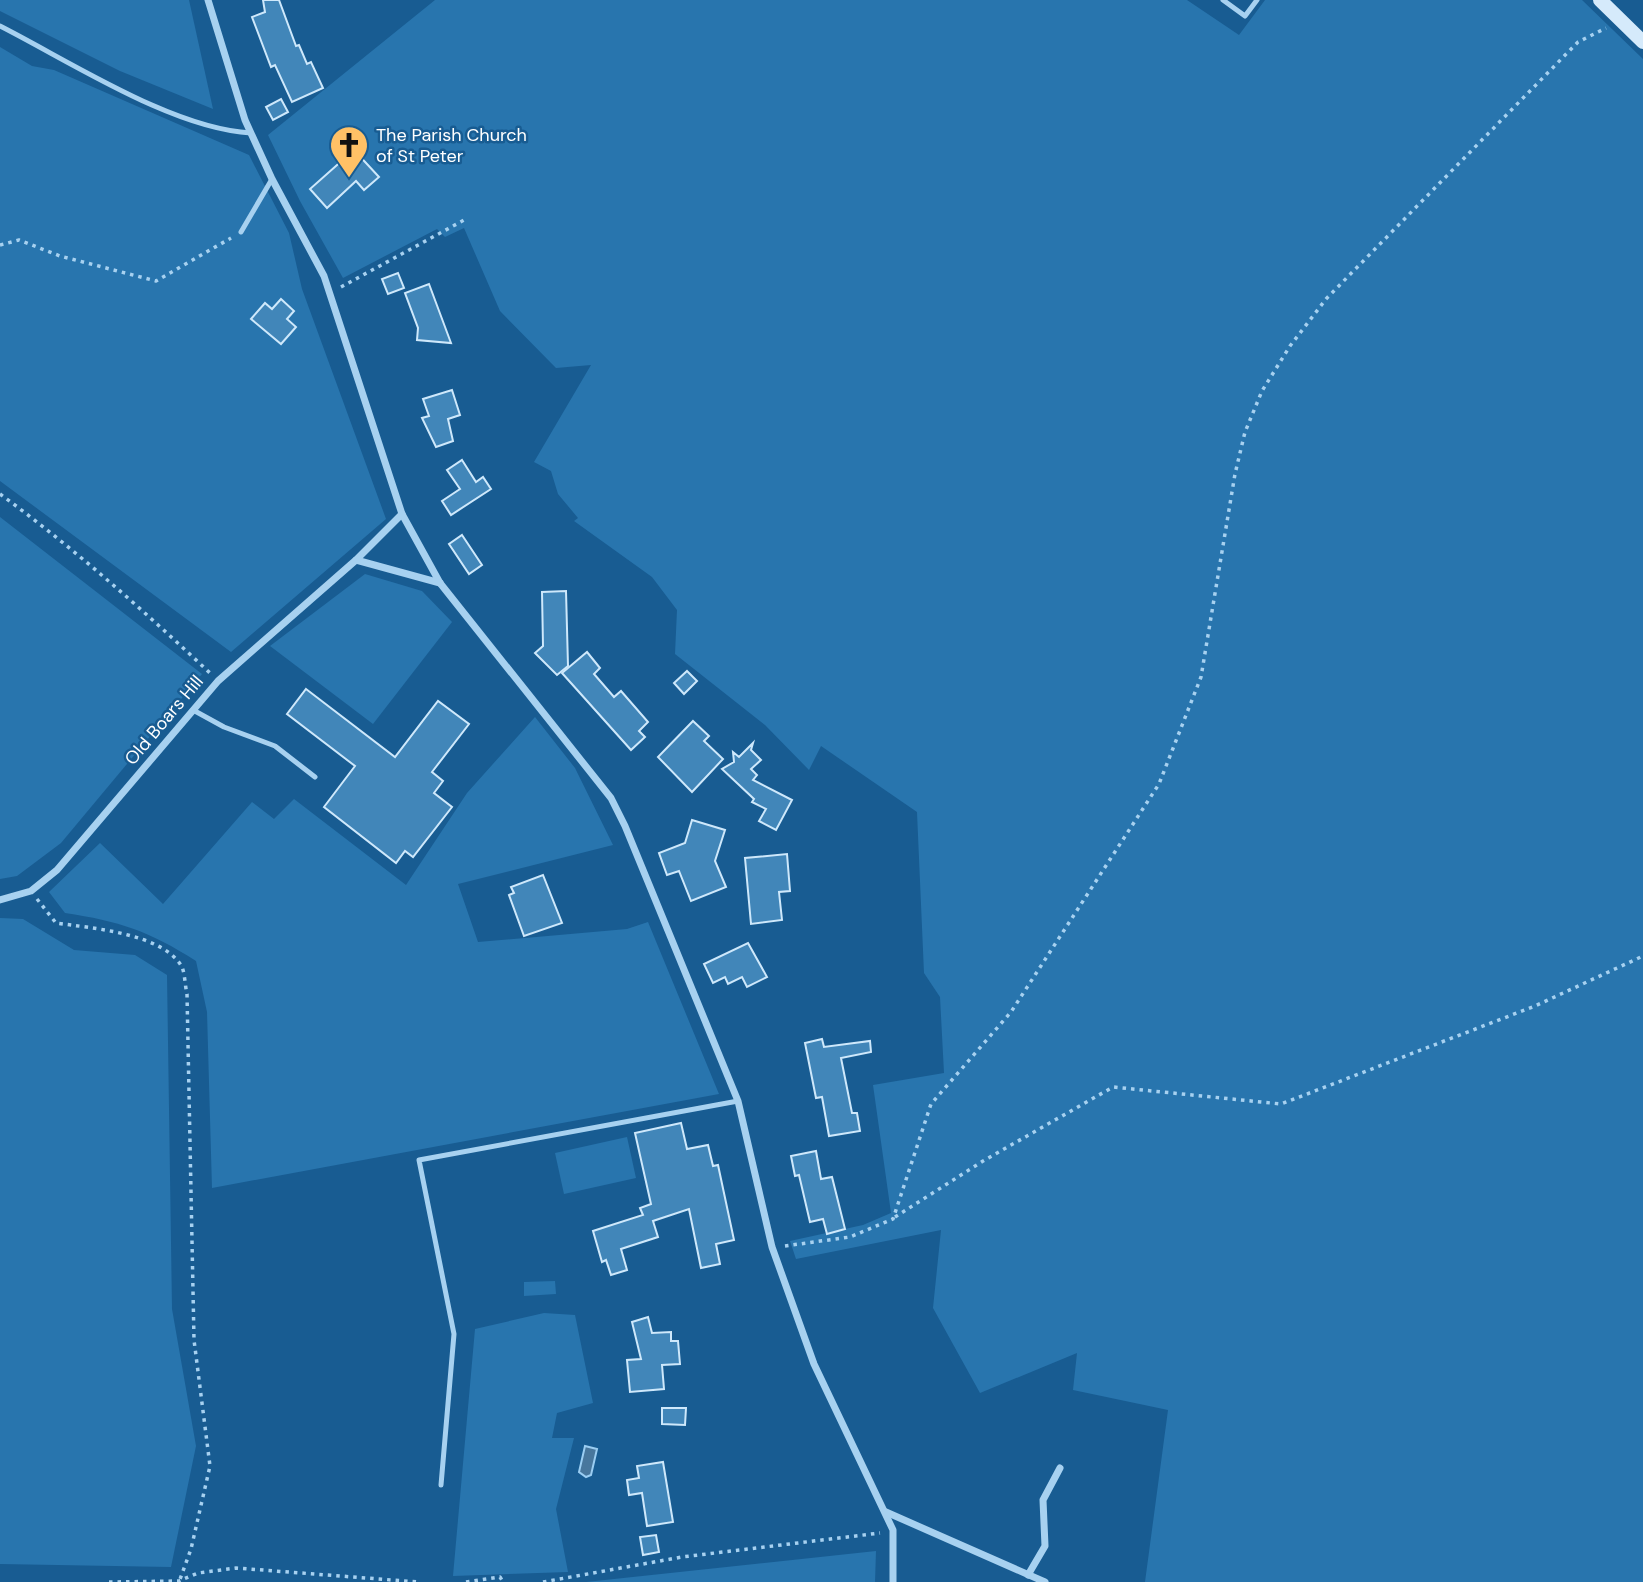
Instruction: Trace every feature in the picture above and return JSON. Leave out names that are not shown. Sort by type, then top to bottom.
[{"type":"main road","points":[[1600,0],[1643,41]]},
{"type":"street","points":[[208,0],[251,133],[272,180],[324,276],[402,514],[440,583],[611,798],[672,935],[738,1101],[772,1247],[814,1364],[893,1530],[893,1582]]},
{"type":"street","name":"Old Boars Hill","points":[[0,900],[31,891],[57,870],[218,681],[356,560],[402,514]]},
{"type":"street","points":[[356,560],[440,583]]},
{"type":"street","points":[[1028,1575],[1045,1546],[1043,1500],[1059,1468]]},
{"type":"street","points":[[886,1512],[1045,1582]]},
{"type":"lane","points":[[1223,0],[1245,16],[1256,0]]},
{"type":"lane","points":[[0,26],[179,115],[225,131],[251,133]]},
{"type":"lane","points":[[241,232],[272,180]]},
{"type":"lane","points":[[193,710],[223,727],[275,746],[315,777]]},
{"type":"lane","points":[[441,1485],[454,1334],[419,1160],[738,1101]]},
{"type":"path","points":[[894,1219],[931,1104],[1011,1012],[1159,784],[1200,677],[1213,620],[1220,552],[1235,474],[1245,432],[1262,391],[1290,346],[1326,299],[1388,232],[1578,42],[1619,19]]},
{"type":"path","points":[[330,293],[466,219]]},
{"type":"path","points":[[0,245],[19,240],[60,256],[156,281],[241,232]]},
{"type":"path","points":[[0,494],[48,529],[149,616],[218,681]]},
{"type":"path","points":[[31,891],[56,923],[124,933],[161,947],[182,967],[187,994],[194,1340],[211,1466],[191,1549],[179,1582]]},
{"type":"path","points":[[772,1247],[850,1237],[894,1219],[983,1161],[1113,1087],[1280,1104],[1535,1006],[1643,956]]},
{"type":"path","points":[[543,1582],[682,1557],[893,1530]]},
{"type":"path","points":[[109,1582],[179,1582],[198,1573],[236,1569],[418,1582]]},
{"type":"path","points":[[466,1582],[500,1577],[503,1582]]},
{"type":"shaded area","points":[[0,0],[189,0],[213,109],[120,71],[0,11]]},
{"type":"shaded area","points":[[435,0],[1187,0],[1239,35],[1265,0],[1582,0],[1643,59],[1643,1582],[1145,1582],[1168,1410],[1073,1390],[1077,1353],[980,1393],[933,1308],[941,1230],[796,1259],[790,1241],[863,1225],[891,1213],[873,1085],[944,1073],[940,997],[924,973],[917,812],[821,746],[809,770],[765,725],[675,654],[677,610],[652,577],[574,521],[578,518],[558,494],[551,471],[534,462],[591,365],[556,368],[500,311],[464,228],[445,237],[437,229],[343,278],[300,201],[268,135]]},
{"type":"shaded area","points":[[0,47],[32,66],[54,70],[249,155],[289,233],[302,289],[386,519],[231,652],[0,481]]},
{"type":"shaded area","points":[[0,517],[202,674],[61,843],[17,876],[0,879]]},
{"type":"shaded area","points":[[365,574],[422,591],[452,622],[373,724],[270,646]]},
{"type":"shaded area","points":[[535,717],[575,768],[613,845],[458,884],[478,942],[627,929],[648,922],[719,1094],[212,1188],[207,1012],[196,961],[133,929],[65,913],[49,892],[100,843],[163,904],[252,802],[274,819],[294,799],[406,885],[467,793]]},
{"type":"shaded area","points":[[0,918],[23,919],[74,950],[135,955],[167,975],[172,1309],[196,1446],[171,1567],[0,1564]]},
{"type":"shaded area","points":[[627,1137],[636,1178],[564,1194],[555,1153]]},
{"type":"shaded area","points":[[555,1281],[556,1294],[524,1296],[524,1282]]},
{"type":"shaded area","points":[[544,1313],[575,1315],[593,1403],[557,1413],[552,1438],[574,1438],[556,1509],[568,1572],[453,1576],[475,1329]]},
{"type":"shaded area","points":[[585,1446],[597,1449],[591,1475],[586,1477],[579,1472]]},
{"type":"shaded area","points":[[876,1551],[875,1582],[586,1582]]},
{"type":"building","points":[[263,0],[279,0],[296,46],[299,45],[307,64],[311,62],[323,88],[292,102],[275,65],[271,67],[252,17],[265,12]]},
{"type":"building","points":[[281,99],[288,112],[273,120],[266,107]]},
{"type":"building","name":"The Parish Church of St Peter","points":[[354,150],[379,177],[364,190],[356,181],[327,208],[310,189]]},
{"type":"building","points":[[398,273],[404,288],[388,294],[382,279]]},
{"type":"building","points":[[429,284],[451,343],[417,340],[418,328],[405,293]]},
{"type":"building","points":[[281,299],[294,311],[287,319],[296,327],[281,344],[251,319],[265,303],[272,309]]},
{"type":"building","points":[[452,390],[460,415],[448,419],[453,441],[436,447],[422,418],[429,416],[423,399]]},
{"type":"building","points":[[462,460],[476,482],[483,477],[491,489],[451,515],[442,501],[460,489],[447,470]]},
{"type":"building","points":[[462,535],[482,565],[469,574],[449,544]]},
{"type":"building","points":[[566,591],[568,666],[557,675],[535,653],[543,646],[542,592]]},
{"type":"building","points":[[587,652],[600,668],[594,674],[614,697],[621,691],[648,722],[639,731],[645,737],[631,750],[562,673]]},
{"type":"building","points":[[687,671],[697,681],[684,694],[674,683]]},
{"type":"building","points":[[306,689],[395,757],[438,701],[469,724],[432,772],[443,781],[434,793],[452,807],[413,857],[405,851],[396,863],[324,807],[355,766],[287,714]]},
{"type":"building","points":[[693,721],[709,736],[704,741],[723,759],[692,792],[658,757]]},
{"type":"building","points":[[753,743],[751,750],[761,760],[751,769],[757,775],[753,780],[792,800],[776,830],[759,821],[766,809],[752,802],[754,799],[722,769],[734,762],[733,752],[739,757]]},
{"type":"building","points":[[692,820],[725,830],[715,861],[726,887],[691,901],[679,871],[667,875],[659,853],[685,843]]},
{"type":"building","points":[[787,854],[790,891],[779,892],[782,920],[751,924],[745,858]]},
{"type":"building","points":[[543,875],[562,923],[524,936],[509,895],[514,893],[511,887]]},
{"type":"building","points":[[748,943],[767,977],[747,987],[742,977],[728,984],[725,977],[713,983],[704,964]]},
{"type":"building","points":[[822,1039],[824,1047],[870,1041],[871,1052],[841,1058],[852,1113],[857,1113],[860,1131],[829,1136],[822,1097],[816,1098],[805,1043]]},
{"type":"building","points":[[681,1123],[687,1149],[708,1145],[713,1166],[718,1165],[734,1240],[716,1244],[720,1264],[701,1268],[689,1209],[653,1221],[658,1237],[621,1249],[627,1270],[611,1275],[606,1260],[602,1262],[593,1231],[643,1215],[640,1208],[651,1204],[635,1133]]},
{"type":"building","points":[[816,1151],[821,1179],[832,1177],[845,1229],[827,1234],[823,1219],[810,1222],[799,1175],[795,1176],[791,1156]]},
{"type":"building","points":[[648,1317],[652,1333],[671,1332],[671,1341],[678,1341],[680,1364],[662,1365],[664,1389],[630,1392],[627,1360],[641,1359],[632,1322]]},
{"type":"building","points":[[662,1408],[686,1408],[685,1425],[662,1424]]},
{"type":"building","points":[[663,1462],[673,1522],[647,1526],[642,1493],[629,1495],[627,1480],[639,1478],[637,1466]]},
{"type":"building","points":[[656,1535],[659,1552],[643,1555],[640,1537]]},
{"type":"place","name":"The Parish Church of St Peter","points":[[349,179]]}]
